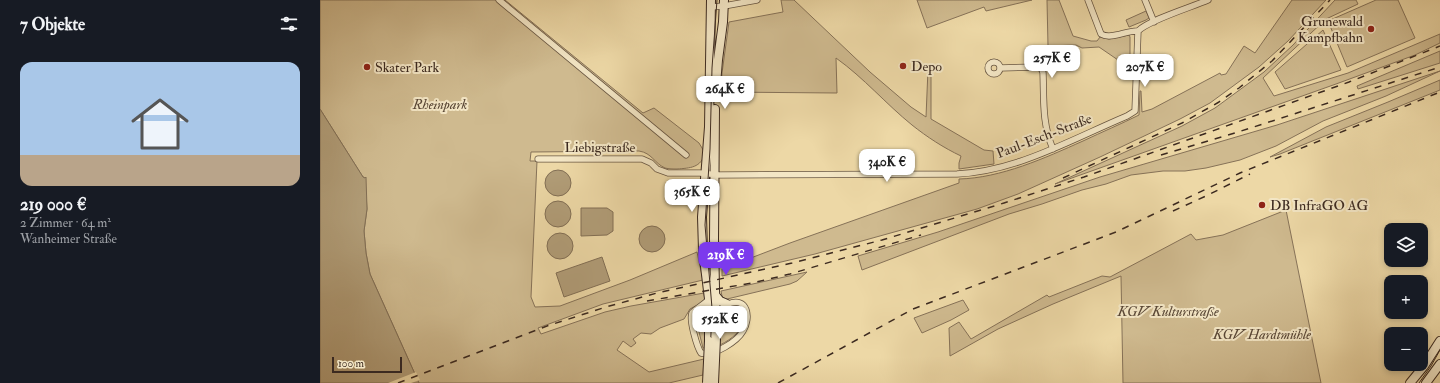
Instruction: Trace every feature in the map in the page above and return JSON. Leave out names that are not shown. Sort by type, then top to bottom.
[{"type":"street","points":[[500,0],[686,155]]},
{"type":"street","points":[[713,298],[704,258],[702,232],[705,173],[708,154],[711,3],[757,0]]},
{"type":"street","points":[[1088,0],[1101,34],[1105,36],[1138,31],[1154,22],[1208,0]]},
{"type":"street","points":[[1145,0],[1154,22]]},
{"type":"street","points":[[707,383],[712,340],[713,314],[716,79],[724,3]]},
{"type":"street","name":"Paul-Esch-Straße","points":[[705,173],[966,173],[988,170],[1018,162],[1136,111],[1138,31]]},
{"type":"street","points":[[1000,68],[1038,67],[1042,69],[1045,126],[1052,148]]},
{"type":"street","name":"Liebigstraße","points":[[538,159],[642,159],[651,163],[657,169],[668,173],[705,173]]},
{"type":"street","points":[[713,298],[727,304],[739,303],[745,307],[747,315],[744,330],[732,343],[721,350],[705,354],[701,353],[698,348],[691,318],[693,312],[713,298]]},
{"type":"street","points":[[713,314],[727,304]]},
{"type":"street","points":[[699,308],[713,314]]},
{"type":"street","points":[[712,340],[714,383]]},
{"type":"street","points":[[1410,383],[1440,341]]},
{"type":"street","points":[[1426,383],[1440,364]]},
{"type":"green space","name":"Rheinpark","points":[[320,0],[505,0],[643,113],[654,108],[699,143],[705,153],[701,162],[691,167],[677,169],[665,168],[647,154],[639,151],[531,152],[530,161],[537,161],[531,297],[535,307],[560,306],[630,280],[697,252],[703,280],[603,304],[538,328],[541,334],[605,312],[704,293],[705,301],[690,309],[684,319],[660,328],[651,334],[641,333],[633,339],[636,343],[631,347],[623,341],[617,350],[649,372],[704,359],[703,375],[669,383],[419,383],[370,274],[364,231],[367,209],[365,178],[320,109]]},
{"type":"green space","points":[[781,0],[794,0],[870,72],[911,107],[926,117],[928,69],[931,69],[931,119],[984,150],[993,151],[994,164],[959,169],[961,156],[936,142],[912,125],[856,74],[836,58],[837,93],[721,92],[729,22],[783,12]]},
{"type":"green space","points":[[917,0],[1032,0],[986,11],[984,7],[927,28]]},
{"type":"green space","points":[[1047,0],[1059,0],[1073,36],[1091,41],[1097,41],[1100,37],[1109,39],[1129,35],[1130,60],[1118,60],[1099,47],[1082,48],[1076,45],[1048,46]]},
{"type":"green space","points":[[1292,0],[1326,0],[1288,41],[1259,67],[1210,103],[1180,119],[1018,194],[977,209],[815,254],[722,276],[722,269],[790,243],[959,183],[959,179],[975,178],[1007,171],[1068,147],[1139,115],[1140,91],[1142,112],[1152,109],[1220,73],[1221,75],[1226,74],[1244,46],[1255,53]]},
{"type":"green space","points":[[1335,0],[1356,0],[1358,4],[1326,19],[1263,78],[1274,96],[1348,73],[1440,34],[1440,43],[1415,55],[1336,84],[1055,184],[1182,126],[1215,108],[1264,72],[1293,45]]},
{"type":"green space","name":"Grunewald Kampfbahn","points":[[1376,0],[1398,0],[1415,38],[1347,67],[1328,21]]},
{"type":"green space","points":[[1146,11],[1149,18],[1129,27],[1126,20]]},
{"type":"green space","points":[[1323,30],[1341,70],[1285,89],[1275,72]]},
{"type":"green space","points":[[1440,51],[1440,63],[1358,89],[1357,86]]},
{"type":"green space","points":[[1440,71],[1386,96],[1323,121],[1276,146],[1240,160],[1185,171],[1163,171],[1131,175],[1009,214],[862,270],[858,256],[938,232],[1100,177],[1277,125]]},
{"type":"green space","points":[[1440,80],[1440,90],[1270,157],[1326,127]]},
{"type":"green space","points":[[1286,210],[1321,383],[1123,383],[1121,276],[998,329],[950,356],[949,328],[959,322],[971,339],[1047,295],[1049,297],[1102,276],[1110,277],[1191,234],[1196,240],[1223,235]]},
{"type":"green space","points":[[807,272],[797,281],[790,284],[727,299],[722,296],[721,291]]},
{"type":"green space","points":[[963,300],[969,310],[922,333],[914,318]]},
{"type":"green space","points":[[733,309],[740,312],[742,315],[743,318],[741,327],[739,331],[729,340],[720,345],[722,315]]},
{"type":"green space","points":[[700,312],[703,312],[706,316],[705,348],[703,348],[695,316]]},
{"type":"shaded area","points":[[320,109],[363,177],[366,177],[367,209],[364,231],[370,274],[419,383],[320,383]]},
{"type":"shaded area","points":[[558,170],[567,174],[571,183],[567,192],[558,196],[549,192],[545,183],[549,174]]},
{"type":"shaded area","points":[[558,201],[567,205],[571,214],[567,223],[558,227],[549,223],[545,214],[549,205]]},
{"type":"shaded area","points":[[581,208],[607,208],[613,212],[613,231],[607,235],[581,236]]},
{"type":"shaded area","points":[[652,226],[661,230],[665,239],[661,248],[652,252],[643,248],[639,239],[643,230]]},
{"type":"shaded area","points":[[560,233],[569,237],[573,246],[569,255],[560,259],[551,255],[547,246],[551,237]]},
{"type":"shaded area","points":[[602,257],[610,281],[564,297],[556,273]]},
{"type":"pier","points":[[416,372],[420,380],[411,383],[388,383]]},
{"type":"tram line","points":[[709,383],[712,308],[705,225],[710,149],[712,68],[717,0]]},
{"type":"tram line","points":[[1419,383],[1440,350]]},
{"type":"railway","points":[[1063,178],[1182,123],[1219,102],[1272,61],[1330,0]]},
{"type":"railway","points":[[398,383],[547,326],[606,307],[657,293],[792,263],[882,240],[1004,203],[1084,177],[1349,82],[1440,46]]},
{"type":"railway","points":[[1161,155],[1238,132],[1440,67]]},
{"type":"railway","points":[[778,383],[913,309],[1116,232],[1240,173],[1440,92]]},
{"type":"railway","points":[[1173,211],[1250,174]]},
{"type":"railway","points":[[647,301],[752,283],[790,274],[921,235]]},
{"type":"place","name":"Grunewald Kampfbahn","points":[[1371,29]]},
{"type":"place","name":"Depo","points":[[903,66]]},
{"type":"place","name":"Skater Park","points":[[367,67]]},
{"type":"place","name":"DB InfraGO AG","points":[[1262,205]]},
{"type":"park label","name":"KGV Kulturstraße","points":[[1168,311]]},
{"type":"park label","name":"KGV Hardtmühle","points":[[1262,334]]}]
